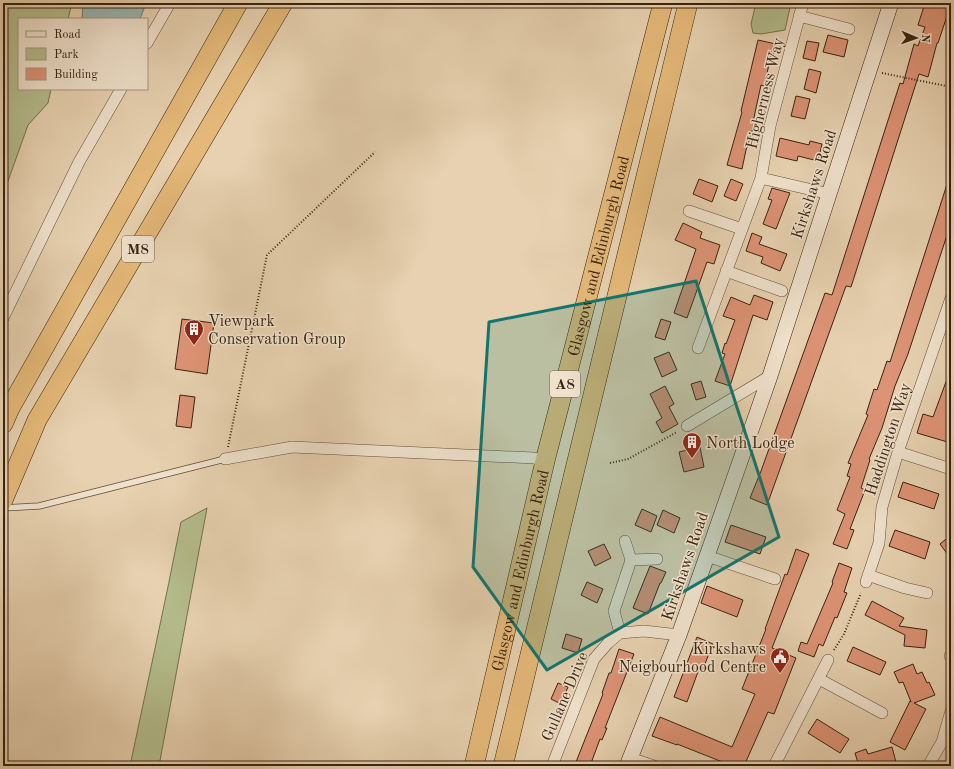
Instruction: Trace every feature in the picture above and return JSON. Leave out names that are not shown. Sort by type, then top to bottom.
[{"type":"highway","name":"M8","points":[[3,424],[14,401],[238,3]]},
{"type":"highway","name":"M8","points":[[3,500],[38,420],[283,3]]},
{"type":"highway","name":"Glasgow and Edinburgh Road","points":[[474,766],[545,461],[663,3]]},
{"type":"highway","name":"Glasgow and Edinburgh Road","points":[[503,766],[688,3]]},
{"type":"street","points":[[148,41],[170,3]]},
{"type":"street","name":"Higherness Way","points":[[698,348],[761,178],[770,126],[803,3]]},
{"type":"street","name":"Kirkshaws Road","points":[[628,762],[679,635],[770,376],[891,3]]},
{"type":"street","points":[[799,16],[849,29]]},
{"type":"street","points":[[3,318],[79,162],[120,90]]},
{"type":"street","points":[[761,178],[830,194]]},
{"type":"street","points":[[689,211],[742,229]]},
{"type":"street","points":[[726,271],[782,291]]},
{"type":"street","name":"Haddington Way","points":[[867,578],[879,543],[882,508],[898,452],[950,304]]},
{"type":"street","points":[[687,426],[770,376]]},
{"type":"street","points":[[225,459],[292,447],[534,458],[545,461]]},
{"type":"street","points":[[898,452],[951,469]]},
{"type":"street","points":[[625,541],[631,560],[614,611],[620,634],[644,631],[679,635]]},
{"type":"street","points":[[707,556],[775,579]]},
{"type":"street","points":[[631,560],[657,559]]},
{"type":"street","points":[[867,578],[927,593]]},
{"type":"street","name":"Gullane Drive","points":[[552,766],[594,659],[608,643],[620,634]]},
{"type":"street","points":[[774,766],[828,660]]},
{"type":"street","points":[[819,679],[882,714]]},
{"type":"street","points":[[928,766],[942,742],[951,712]]},
{"type":"street","points":[[628,762],[654,766]]},
{"type":"lane","points":[[3,508],[39,506],[225,459]]},
{"type":"path","points":[[869,70],[951,87]]},
{"type":"path","points":[[225,459],[267,255],[375,152]]},
{"type":"path","points":[[610,462],[628,459],[687,426]]},
{"type":"path","points":[[828,660],[844,634],[867,578]]},
{"type":"highlighted area","points":[[696,281],[779,537],[547,670],[473,567],[489,322]]},
{"type":"green space","points":[[3,3],[72,3],[68,18],[18,18],[18,90],[51,90],[48,103],[28,125],[3,195]]},
{"type":"green space","points":[[756,3],[791,3],[785,30],[761,34],[753,33],[751,24]]},
{"type":"green space","points":[[207,508],[159,766],[130,766],[181,522]]},
{"type":"water","points":[[83,3],[146,3],[140,18],[82,18]]},
{"type":"building","points":[[925,3],[951,4],[937,43],[928,77],[919,74],[851,287],[846,286],[767,505],[750,498],[825,293],[832,295],[900,83],[903,84],[914,44],[918,46],[925,27],[918,25]]},
{"type":"building","points":[[828,35],[848,40],[844,57],[823,52]]},
{"type":"building","points":[[758,40],[776,44],[773,56],[771,56],[764,86],[761,85],[753,122],[755,122],[746,150],[742,169],[727,165],[742,112]]},
{"type":"building","points":[[807,41],[819,43],[815,61],[803,58]]},
{"type":"building","points":[[809,69],[821,72],[816,93],[804,89]]},
{"type":"building","points":[[796,96],[810,99],[805,119],[791,116]]},
{"type":"building","points":[[780,138],[809,145],[810,141],[822,144],[818,161],[798,156],[797,161],[776,156]]},
{"type":"building","points":[[949,178],[951,178],[951,223],[908,354],[895,386],[882,428],[869,459],[870,460],[861,488],[865,490],[850,529],[854,530],[847,549],[833,544],[845,514],[837,510],[850,477],[847,476],[851,464],[848,463],[868,415],[866,414],[874,389],[877,390],[887,361],[890,362]]},
{"type":"building","points":[[699,179],[718,186],[712,202],[693,194]]},
{"type":"building","points":[[731,179],[743,184],[736,201],[724,196]]},
{"type":"building","points":[[772,188],[790,193],[776,229],[763,224],[772,200],[768,199]]},
{"type":"building","points":[[683,223],[702,232],[700,238],[720,245],[714,264],[707,262],[687,318],[674,313],[696,249],[675,240]]},
{"type":"building","points":[[752,233],[762,237],[759,244],[787,254],[780,271],[761,263],[763,257],[746,251]]},
{"type":"building","points":[[754,295],[773,302],[767,320],[753,315],[730,386],[715,381],[725,354],[722,353],[725,343],[726,344],[735,320],[723,316],[731,297],[750,305]]},
{"type":"building","name":"Viewpark Conservation Group","points":[[182,319],[214,323],[207,374],[175,369]]},
{"type":"building","points":[[661,319],[671,322],[665,340],[655,337]]},
{"type":"building","points":[[669,352],[677,370],[662,377],[654,358]]},
{"type":"building","points":[[950,371],[951,443],[917,433],[923,414],[933,417]]},
{"type":"building","points":[[701,381],[706,397],[696,400],[691,384]]},
{"type":"building","points":[[665,386],[674,404],[669,407],[678,424],[662,433],[656,422],[662,418],[650,394]]},
{"type":"building","points":[[180,395],[195,397],[191,428],[176,426]]},
{"type":"building","name":"North Lodge","points":[[700,447],[704,467],[684,472],[679,452]]},
{"type":"building","points":[[903,482],[939,494],[934,509],[898,497]]},
{"type":"building","points":[[642,509],[657,516],[651,532],[635,525]]},
{"type":"building","points":[[663,510],[680,518],[674,533],[657,525]]},
{"type":"building","points":[[731,525],[766,537],[760,554],[725,542]]},
{"type":"building","points":[[895,530],[930,542],[925,559],[889,546]]},
{"type":"building","points":[[951,535],[951,559],[940,544]]},
{"type":"building","points":[[604,544],[611,558],[595,566],[588,551]]},
{"type":"building","points":[[796,549],[809,554],[772,648],[796,658],[774,714],[768,712],[744,766],[724,766],[725,763],[652,736],[660,717],[732,747],[755,694],[742,689],[766,629],[785,574],[787,575]]},
{"type":"building","points":[[839,563],[852,568],[844,592],[847,593],[837,618],[835,617],[823,646],[819,644],[814,657],[798,651],[801,642],[807,644],[833,583],[832,582]]},
{"type":"building","points":[[650,566],[666,572],[648,614],[633,608]]},
{"type":"building","points":[[587,582],[603,589],[597,603],[581,595]]},
{"type":"building","points":[[707,586],[743,600],[737,617],[701,603]]},
{"type":"building","points":[[872,601],[904,618],[899,626],[927,630],[925,648],[904,646],[905,635],[865,615]]},
{"type":"building","points":[[566,634],[582,639],[578,653],[562,648]]},
{"type":"building","points":[[697,637],[713,644],[702,671],[699,669],[687,702],[674,697]]},
{"type":"building","points":[[853,647],[886,662],[880,675],[847,661]]},
{"type":"building","points":[[619,649],[634,654],[605,728],[607,728],[602,740],[600,739],[590,766],[587,766],[576,762]]},
{"type":"building","points":[[913,664],[917,674],[922,672],[935,695],[914,703],[926,709],[905,750],[890,742],[910,701],[911,702],[903,682],[899,683],[894,672]]},
{"type":"building","points":[[558,683],[568,687],[561,704],[551,699]]},
{"type":"building","points":[[817,719],[849,739],[840,753],[808,733]]},
{"type":"building","points":[[892,747],[897,766],[859,766],[855,753],[866,749],[868,754]]},
{"type":"place","name":"Viewpark Conservation Group","points":[[194,346]]},
{"type":"place","name":"North Lodge","points":[[692,459]]},
{"type":"place","name":"Kirkshaws Neigbourhood Centre","points":[[780,674]]}]
